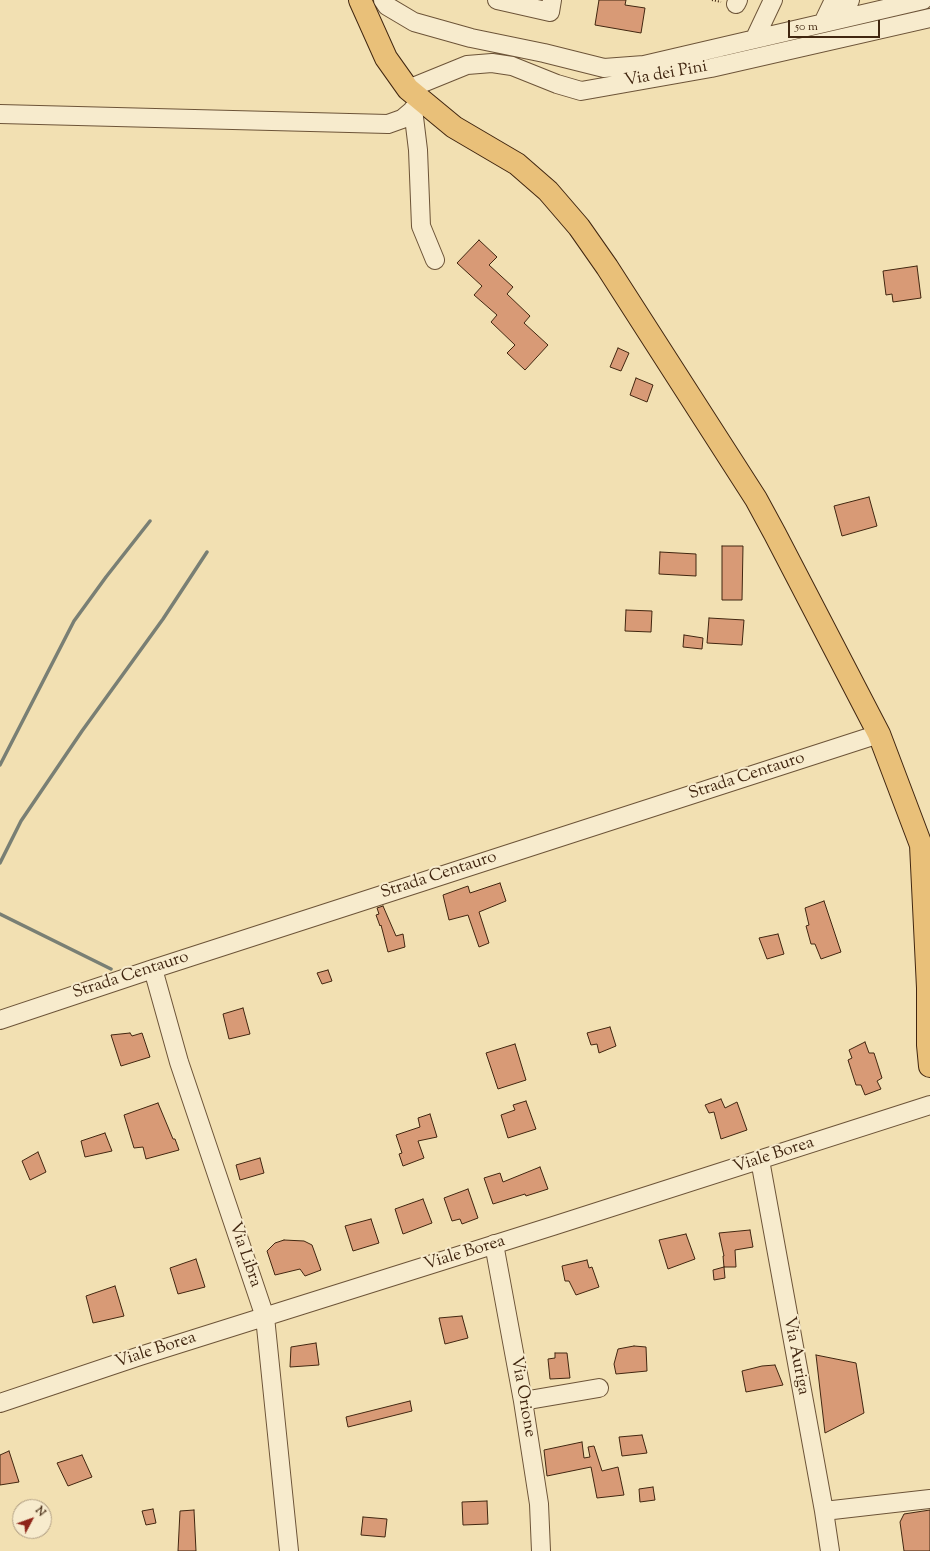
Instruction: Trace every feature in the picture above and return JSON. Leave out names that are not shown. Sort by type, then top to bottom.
[{"type":"main road","points":[[360,0],[386,58],[414,100],[454,128],[517,164],[548,190],[579,227],[607,267],[756,499],[775,534],[878,734],[921,845],[930,1066]]},
{"type":"street","points":[[383,0],[386,6],[414,22],[471,38],[544,53],[604,68],[644,65],[923,0]]},
{"type":"street","points":[[497,0],[550,12],[552,0]]},
{"type":"street","points":[[755,38],[773,0]]},
{"type":"street","points":[[823,23],[834,0]]},
{"type":"street","points":[[842,18],[850,0]]},
{"type":"street","name":"Via dei Pini","points":[[0,114],[388,124],[402,119],[414,100],[467,65],[492,63],[512,66],[557,84],[581,91],[711,68],[930,18]]},
{"type":"street","points":[[414,100],[418,150],[421,226],[435,260]]},
{"type":"street","name":"Strada Centauro","points":[[0,1020],[878,734]]},
{"type":"street","name":"Via Libra","points":[[153,969],[179,1062],[265,1317],[289,1551]]},
{"type":"street","name":"Viale Borea","points":[[0,1403],[140,1356],[930,1105]]},
{"type":"street","name":"Via Auriga","points":[[760,1160],[830,1551]]},
{"type":"street","name":"Via Orione","points":[[494,1244],[523,1400],[539,1504],[541,1551]]},
{"type":"street","points":[[523,1400],[599,1388]]},
{"type":"street","points":[[824,1511],[930,1499]]},
{"type":"building","points":[[599,0],[626,0],[625,5],[645,8],[641,33],[595,25]]},
{"type":"building","points":[[479,240],[497,257],[489,265],[513,287],[507,294],[530,316],[524,323],[548,345],[525,370],[507,353],[515,345],[491,322],[497,315],[474,295],[482,286],[457,263]]},
{"type":"building","points":[[917,266],[921,298],[893,302],[892,294],[886,295],[883,271]]},
{"type":"building","points":[[618,348],[629,353],[621,371],[610,367]]},
{"type":"building","points":[[636,378],[653,385],[647,402],[630,395]]},
{"type":"building","points":[[869,497],[877,526],[842,536],[834,506]]},
{"type":"building","points":[[722,546],[743,546],[742,600],[722,600]]},
{"type":"building","points":[[660,552],[696,554],[696,576],[659,574]]},
{"type":"building","points":[[626,610],[652,611],[651,632],[625,631]]},
{"type":"building","points":[[709,618],[744,620],[742,645],[707,643]]},
{"type":"building","points":[[684,635],[703,638],[702,649],[683,647]]},
{"type":"building","points":[[500,883],[506,901],[479,912],[489,943],[479,947],[468,915],[449,920],[443,895],[468,886],[470,893]]},
{"type":"building","points":[[824,901],[841,952],[821,959],[815,944],[811,944],[806,926],[809,925],[805,908]]},
{"type":"building","points":[[383,906],[396,936],[403,934],[405,947],[388,952],[381,925],[380,926],[376,915],[379,914],[377,908]]},
{"type":"building","points":[[778,934],[784,954],[767,959],[759,938]]},
{"type":"building","points":[[328,970],[332,981],[322,984],[317,973]]},
{"type":"building","points":[[243,1008],[250,1034],[229,1039],[223,1014]]},
{"type":"building","points":[[610,1027],[616,1046],[599,1053],[597,1044],[591,1045],[587,1033]]},
{"type":"building","points":[[130,1033],[132,1036],[142,1033],[150,1057],[121,1066],[111,1035]]},
{"type":"building","points":[[865,1042],[869,1053],[874,1053],[882,1078],[877,1081],[881,1089],[865,1095],[861,1085],[856,1085],[848,1060],[852,1058],[849,1050]]},
{"type":"building","points":[[515,1044],[526,1080],[498,1089],[486,1053]]},
{"type":"building","points":[[721,1099],[725,1108],[737,1102],[747,1130],[721,1139],[714,1112],[709,1113],[705,1105]]},
{"type":"building","points":[[526,1101],[536,1129],[508,1138],[501,1115],[515,1110],[513,1105]]},
{"type":"building","points":[[158,1103],[179,1150],[146,1159],[143,1147],[134,1148],[124,1115]]},
{"type":"building","points":[[430,1114],[437,1137],[418,1141],[424,1158],[403,1166],[399,1154],[402,1153],[396,1135],[420,1127],[418,1118]]},
{"type":"building","points":[[105,1133],[112,1151],[85,1157],[81,1141]]},
{"type":"building","points":[[38,1152],[46,1172],[30,1180],[22,1161]]},
{"type":"building","points":[[260,1158],[264,1173],[240,1180],[236,1165]]},
{"type":"building","points":[[540,1167],[548,1189],[526,1196],[525,1194],[493,1204],[484,1178],[500,1173],[503,1182]]},
{"type":"building","points":[[468,1189],[478,1218],[462,1224],[460,1219],[452,1221],[444,1198]]},
{"type":"building","points":[[423,1199],[432,1223],[403,1234],[395,1209]]},
{"type":"building","points":[[371,1219],[379,1243],[353,1251],[345,1226]]},
{"type":"building","points":[[750,1230],[753,1247],[735,1250],[736,1267],[724,1267],[724,1256],[719,1233]]},
{"type":"building","points":[[686,1234],[695,1259],[668,1269],[659,1240]]},
{"type":"building","points":[[284,1240],[304,1241],[312,1245],[321,1270],[305,1276],[300,1269],[275,1275],[267,1251],[275,1243]]},
{"type":"building","points":[[196,1259],[205,1287],[178,1294],[170,1268]]},
{"type":"building","points":[[587,1260],[589,1268],[592,1267],[599,1287],[576,1295],[569,1281],[565,1281],[562,1266]]},
{"type":"building","points":[[724,1267],[725,1278],[714,1280],[713,1270]]},
{"type":"building","points":[[115,1286],[124,1316],[93,1323],[86,1296]]},
{"type":"building","points":[[462,1316],[468,1338],[445,1344],[439,1318]]},
{"type":"building","points":[[316,1343],[319,1365],[290,1367],[291,1347]]},
{"type":"building","points":[[634,1346],[646,1347],[647,1371],[616,1374],[614,1364],[618,1349]]},
{"type":"building","points":[[555,1353],[567,1353],[570,1378],[550,1379],[548,1359],[555,1358]]},
{"type":"building","points":[[816,1355],[856,1363],[864,1413],[825,1433]]},
{"type":"building","points":[[775,1365],[783,1385],[746,1392],[742,1371],[762,1366]]},
{"type":"building","points":[[410,1401],[412,1411],[348,1427],[346,1417]]},
{"type":"building","points":[[642,1435],[647,1453],[622,1456],[619,1437]]},
{"type":"building","points":[[582,1442],[584,1458],[590,1457],[588,1447],[594,1446],[602,1471],[618,1467],[624,1495],[597,1498],[591,1467],[547,1476],[544,1450]]},
{"type":"building","points":[[9,1451],[19,1482],[0,1485],[0,1455]]},
{"type":"building","points":[[82,1455],[92,1477],[68,1486],[57,1463]]},
{"type":"building","points":[[653,1487],[655,1500],[640,1502],[639,1489]]},
{"type":"building","points":[[487,1501],[488,1524],[463,1525],[462,1502]]},
{"type":"building","points":[[153,1509],[156,1523],[146,1525],[142,1511]]},
{"type":"building","points":[[194,1510],[196,1551],[178,1551],[180,1511]]},
{"type":"building","points":[[930,1510],[930,1551],[904,1551],[900,1522],[904,1514]]},
{"type":"building","points":[[363,1517],[387,1519],[385,1537],[361,1535]]},
{"type":"waterway","points":[[0,765],[74,621],[150,521]]},
{"type":"waterway","points":[[0,863],[21,821],[82,731],[163,619],[207,552]]},
{"type":"waterway","points":[[0,914],[111,969]]}]
